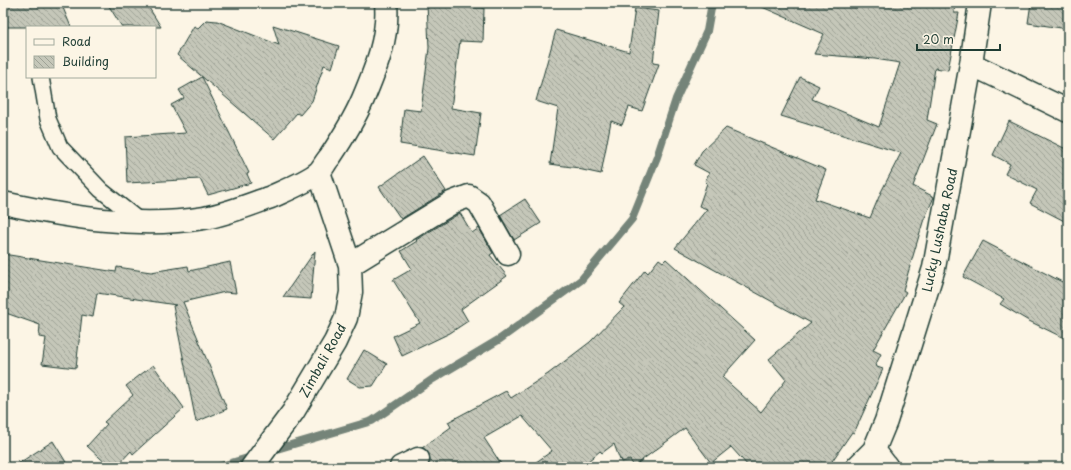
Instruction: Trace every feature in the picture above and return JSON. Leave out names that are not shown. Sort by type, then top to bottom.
[{"type":"street","points":[[3,203],[49,213],[117,222],[169,222],[205,218],[244,208],[287,190],[319,172],[343,138],[360,104],[377,64],[385,35],[386,3]]},
{"type":"street","name":"Lucky Lushaba Road","points":[[857,467],[874,450],[886,421],[934,268],[971,64],[980,3]]},
{"type":"street","points":[[971,64],[1068,110]]},
{"type":"street","name":"Zimbali Road","points":[[252,467],[293,412],[335,342],[346,318],[351,292],[350,265],[319,172]]},
{"type":"street","points":[[350,265],[453,202],[469,196],[479,203],[508,254]]},
{"type":"street","points":[[874,450],[887,467]]},
{"type":"lane","points":[[41,78],[48,119],[60,147],[101,190],[141,222]]},
{"type":"building","points":[[19,3],[61,3],[71,26],[3,27],[3,7]]},
{"type":"building","points":[[107,3],[146,3],[161,27],[156,26],[121,26]]},
{"type":"building","points":[[427,3],[456,3],[456,7],[484,8],[483,42],[460,41],[451,108],[481,113],[475,156],[400,144],[404,109],[421,111],[429,48]]},
{"type":"building","points":[[753,3],[955,3],[954,13],[959,13],[948,70],[935,68],[927,120],[937,124],[913,186],[934,197],[923,222],[903,290],[906,292],[873,350],[881,354],[876,364],[877,367],[883,369],[854,433],[852,432],[828,467],[749,467],[731,447],[711,463],[685,428],[634,466],[630,460],[622,462],[621,459],[620,460],[614,444],[602,453],[600,451],[581,467],[529,467],[552,451],[522,416],[484,438],[503,467],[427,467],[430,460],[429,454],[422,448],[451,427],[448,422],[506,391],[511,398],[548,374],[590,342],[624,307],[619,303],[645,270],[648,273],[659,259],[663,262],[666,259],[755,340],[722,377],[761,412],[786,380],[769,359],[811,323],[675,248],[707,209],[699,206],[707,183],[705,181],[709,173],[694,165],[702,151],[726,128],[826,170],[815,199],[870,218],[881,192],[901,153],[781,116],[800,77],[819,86],[812,99],[879,127],[900,63],[875,59],[814,54],[824,34]]},
{"type":"building","points":[[1031,3],[1068,3],[1068,29],[1028,23]]},
{"type":"building","points":[[635,8],[659,11],[653,63],[659,64],[642,111],[629,107],[622,125],[611,121],[601,174],[578,169],[579,168],[550,164],[558,108],[536,101],[556,30],[629,52]]},
{"type":"building","points":[[206,20],[217,21],[279,45],[273,25],[339,46],[332,68],[324,65],[312,101],[300,115],[297,113],[274,139],[177,55],[194,26],[198,28]]},
{"type":"building","points":[[202,77],[249,173],[247,174],[251,183],[208,195],[200,179],[127,183],[125,137],[186,133],[171,105],[184,98],[179,90]]},
{"type":"building","points":[[1009,121],[1068,150],[1068,223],[1030,203],[1037,190],[1005,174],[1010,164],[993,155]]},
{"type":"building","points":[[423,156],[446,191],[401,219],[379,187]]},
{"type":"building","points":[[525,199],[541,223],[514,240],[500,215]]},
{"type":"building","points":[[460,213],[472,233],[479,228],[493,253],[490,255],[507,276],[461,309],[468,321],[450,333],[402,356],[393,336],[420,323],[393,280],[412,269],[401,251]]},
{"type":"building","points":[[983,241],[1068,285],[1068,340],[1027,320],[1000,304],[1004,299],[963,277]]},
{"type":"building","points":[[315,251],[311,299],[283,297]]},
{"type":"building","points":[[3,254],[116,272],[117,267],[151,272],[188,266],[189,271],[230,262],[236,293],[225,292],[183,302],[227,409],[196,422],[173,306],[176,305],[97,293],[93,317],[82,315],[76,368],[42,364],[46,338],[39,337],[40,325],[3,312]]},
{"type":"building","points":[[364,350],[387,364],[373,386],[360,387],[347,379]]},
{"type":"building","points":[[153,365],[184,408],[133,454],[131,451],[116,467],[110,467],[87,446],[107,424],[104,422],[133,395],[126,386]]},
{"type":"building","points":[[53,441],[69,467],[13,467]]},
{"type":"waterway","points":[[270,451],[372,421],[433,379],[500,339],[581,280],[632,219],[657,157],[676,99],[707,31],[712,3]]},
{"type":"waterway","points":[[218,467],[254,456]]}]
